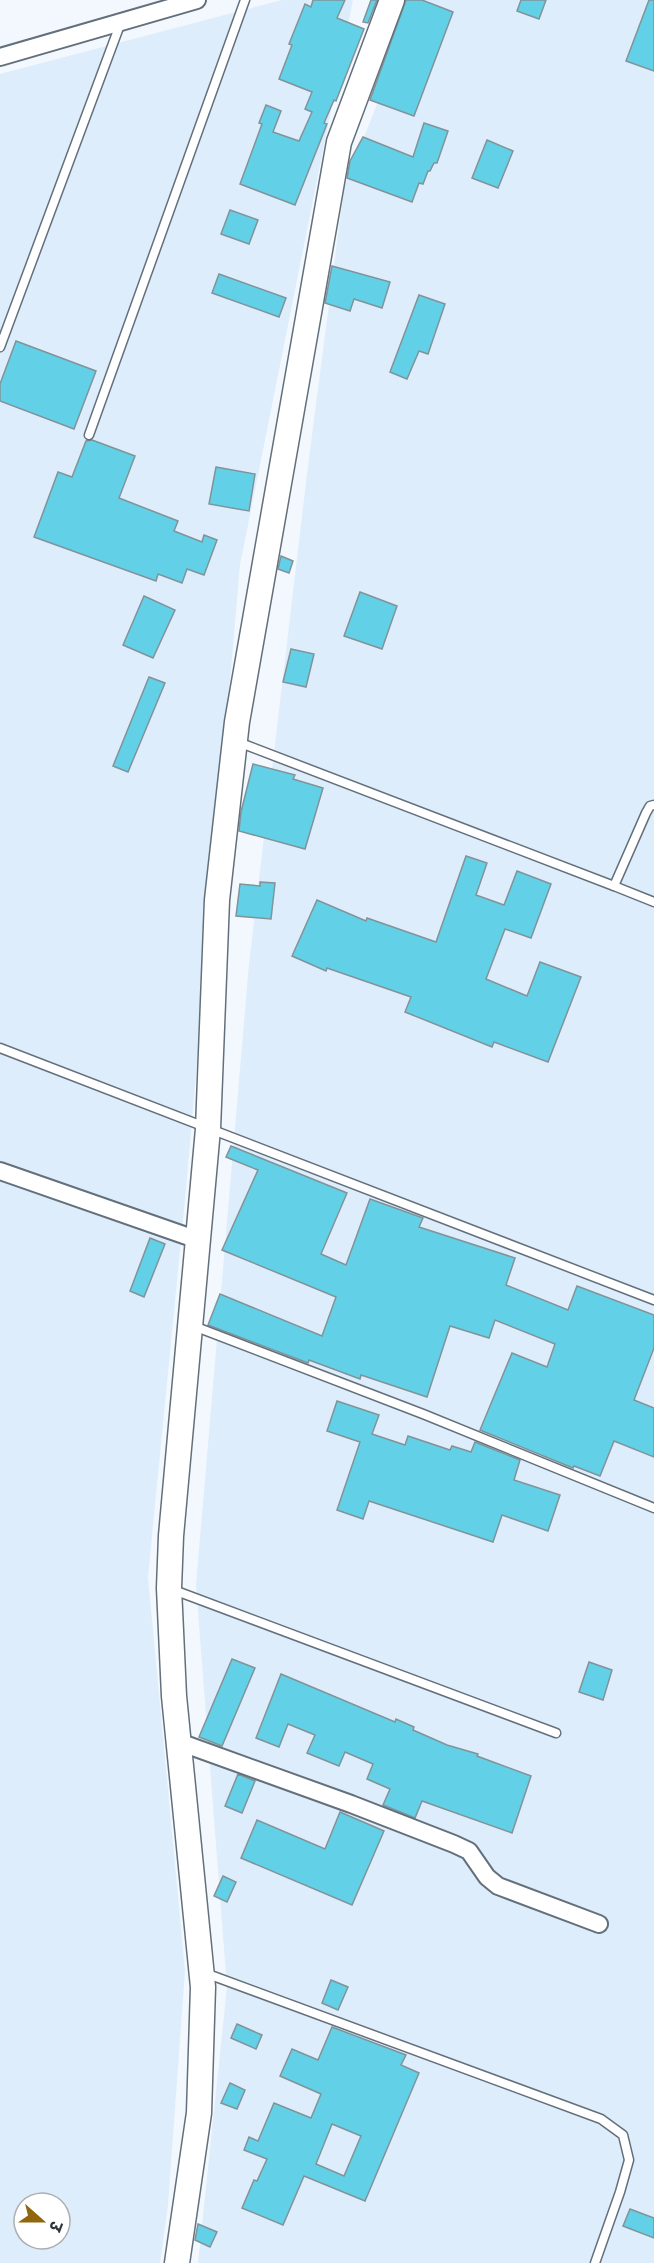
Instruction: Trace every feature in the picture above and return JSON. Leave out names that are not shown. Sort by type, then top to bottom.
[{"type":"street","points":[[0,57],[197,0]]},
{"type":"street","points":[[177,2263],[199,2113],[203,1987],[179,1742],[169,1588],[171,1536],[208,1129],[217,900],[235,741],[256,608],[339,142],[392,0]]},
{"type":"street","points":[[0,1171],[198,1240]]},
{"type":"street","points":[[179,1742],[454,1844],[469,1851],[487,1877],[498,1886],[599,1924]]},
{"type":"lane","points":[[89,435],[244,0]]},
{"type":"lane","points":[[0,347],[121,22]]},
{"type":"lane","points":[[235,741],[654,902]]},
{"type":"lane","points":[[614,885],[646,813],[650,806],[654,805]]},
{"type":"lane","points":[[0,1048],[654,1300]]},
{"type":"lane","points":[[190,1325],[423,1414],[654,1508]]},
{"type":"lane","points":[[169,1588],[556,1733]]},
{"type":"lane","points":[[202,1972],[590,2115],[623,2136],[629,2160],[595,2263]]},
{"type":"shaded area","points":[[282,0],[353,0],[240,565],[186,1189],[148,1577],[185,1971],[168,2205],[160,2263],[0,2263],[0,74]]},
{"type":"shaded area","points":[[418,0],[654,0],[654,2263],[198,2263],[227,1987],[196,1585],[249,964],[307,474],[344,188]]},
{"type":"building","points":[[313,0],[345,0],[337,18],[364,29],[336,101],[334,100],[324,123],[327,124],[295,205],[240,184],[262,124],[259,123],[266,105],[281,111],[273,132],[299,141],[312,112],[305,109],[312,92],[279,79],[292,45],[289,44],[305,4],[311,7]]},
{"type":"building","points":[[371,0],[377,0],[368,23],[363,22]]},
{"type":"building","points":[[406,0],[422,0],[453,12],[414,116],[370,100]]},
{"type":"building","points":[[521,0],[546,0],[539,19],[517,11]]},
{"type":"building","points":[[649,0],[654,0],[654,71],[626,61]]},
{"type":"building","points":[[424,123],[448,131],[437,163],[434,163],[428,171],[423,184],[419,183],[412,202],[347,178],[350,161],[363,137],[413,157]]},
{"type":"building","points":[[487,140],[513,151],[498,188],[472,178]]},
{"type":"building","points":[[230,210],[258,220],[249,244],[221,234]]},
{"type":"building","points":[[332,266],[390,282],[382,308],[354,299],[350,311],[325,303]]},
{"type":"building","points":[[219,274],[286,298],[279,317],[212,293]]},
{"type":"building","points":[[419,295],[445,304],[428,354],[419,351],[407,379],[390,372]]},
{"type":"building","points":[[16,341],[96,371],[74,429],[0,401],[0,384]]},
{"type":"building","points":[[92,440],[135,456],[119,498],[178,521],[174,531],[202,542],[204,535],[217,540],[204,575],[187,569],[182,583],[158,574],[156,581],[34,537],[58,472],[72,477],[86,441]]},
{"type":"building","points":[[216,467],[255,474],[249,511],[209,504]]},
{"type":"building","points":[[281,556],[293,561],[289,573],[278,569]]},
{"type":"building","points":[[360,592],[397,606],[382,649],[344,636]]},
{"type":"building","points":[[144,596],[175,610],[153,658],[123,645]]},
{"type":"building","points":[[291,649],[314,654],[306,687],[283,682]]},
{"type":"building","points":[[149,677],[165,683],[128,772],[113,766]]},
{"type":"building","points":[[253,764],[295,775],[293,779],[323,788],[305,849],[239,831],[241,812]]},
{"type":"building","points":[[466,856],[487,863],[476,895],[504,905],[517,871],[551,884],[531,938],[505,929],[486,979],[527,996],[540,962],[581,977],[548,1062],[494,1042],[492,1047],[405,1012],[411,997],[327,968],[326,971],[292,956],[317,900],[366,921],[367,918],[436,942]]},
{"type":"building","points":[[260,882],[275,883],[271,919],[236,916],[240,884],[260,886]]},
{"type":"building","points":[[231,1146],[347,1193],[321,1254],[346,1265],[370,1199],[423,1218],[419,1227],[515,1258],[506,1285],[568,1310],[577,1286],[654,1315],[654,1348],[634,1400],[654,1408],[654,1457],[614,1441],[600,1476],[574,1466],[573,1468],[480,1430],[512,1353],[547,1367],[555,1344],[495,1320],[489,1338],[450,1326],[427,1397],[361,1375],[360,1379],[309,1360],[308,1363],[208,1325],[220,1294],[322,1336],[336,1297],[222,1250],[258,1170],[226,1157]]},
{"type":"building","points":[[150,1238],[165,1244],[144,1297],[130,1291]]},
{"type":"building","points":[[337,1401],[379,1415],[372,1434],[405,1445],[408,1436],[450,1450],[452,1446],[471,1452],[475,1442],[520,1460],[514,1480],[560,1495],[548,1531],[502,1515],[493,1542],[369,1501],[363,1519],[337,1510],[360,1442],[327,1431]]},
{"type":"building","points":[[232,1659],[255,1668],[222,1746],[199,1737]]},
{"type":"building","points":[[589,1662],[612,1670],[603,1700],[579,1692]]},
{"type":"building","points":[[281,1674],[395,1722],[396,1719],[414,1727],[413,1730],[447,1745],[478,1754],[477,1756],[531,1776],[512,1833],[422,1801],[415,1818],[383,1805],[390,1789],[367,1779],[373,1764],[345,1752],[339,1766],[307,1753],[315,1735],[288,1724],[279,1747],[256,1738]]},
{"type":"building","points":[[238,1774],[255,1781],[242,1813],[225,1806]]},
{"type":"building","points":[[340,1812],[384,1831],[352,1905],[241,1858],[257,1820],[325,1849]]},
{"type":"building","points":[[223,1876],[236,1882],[227,1902],[214,1896]]},
{"type":"building","points":[[331,1980],[348,1987],[338,2010],[322,2003]]},
{"type":"building","points":[[237,2024],[262,2035],[256,2049],[231,2038]]},
{"type":"building","points":[[332,2027],[406,2055],[401,2065],[419,2073],[365,2201],[304,2176],[283,2225],[242,2208],[254,2180],[257,2181],[267,2159],[244,2150],[249,2137],[258,2141],[274,2103],[311,2118],[321,2094],[280,2076],[292,2049],[318,2060]],"holes":[[[332,2124],[361,2136],[344,2176],[316,2164]]]},
{"type":"building","points":[[230,2083],[245,2090],[237,2109],[221,2103]]},
{"type":"building","points":[[630,2209],[654,2218],[654,2238],[623,2226]]},
{"type":"building","points":[[198,2224],[217,2232],[210,2247],[195,2240]]}]
